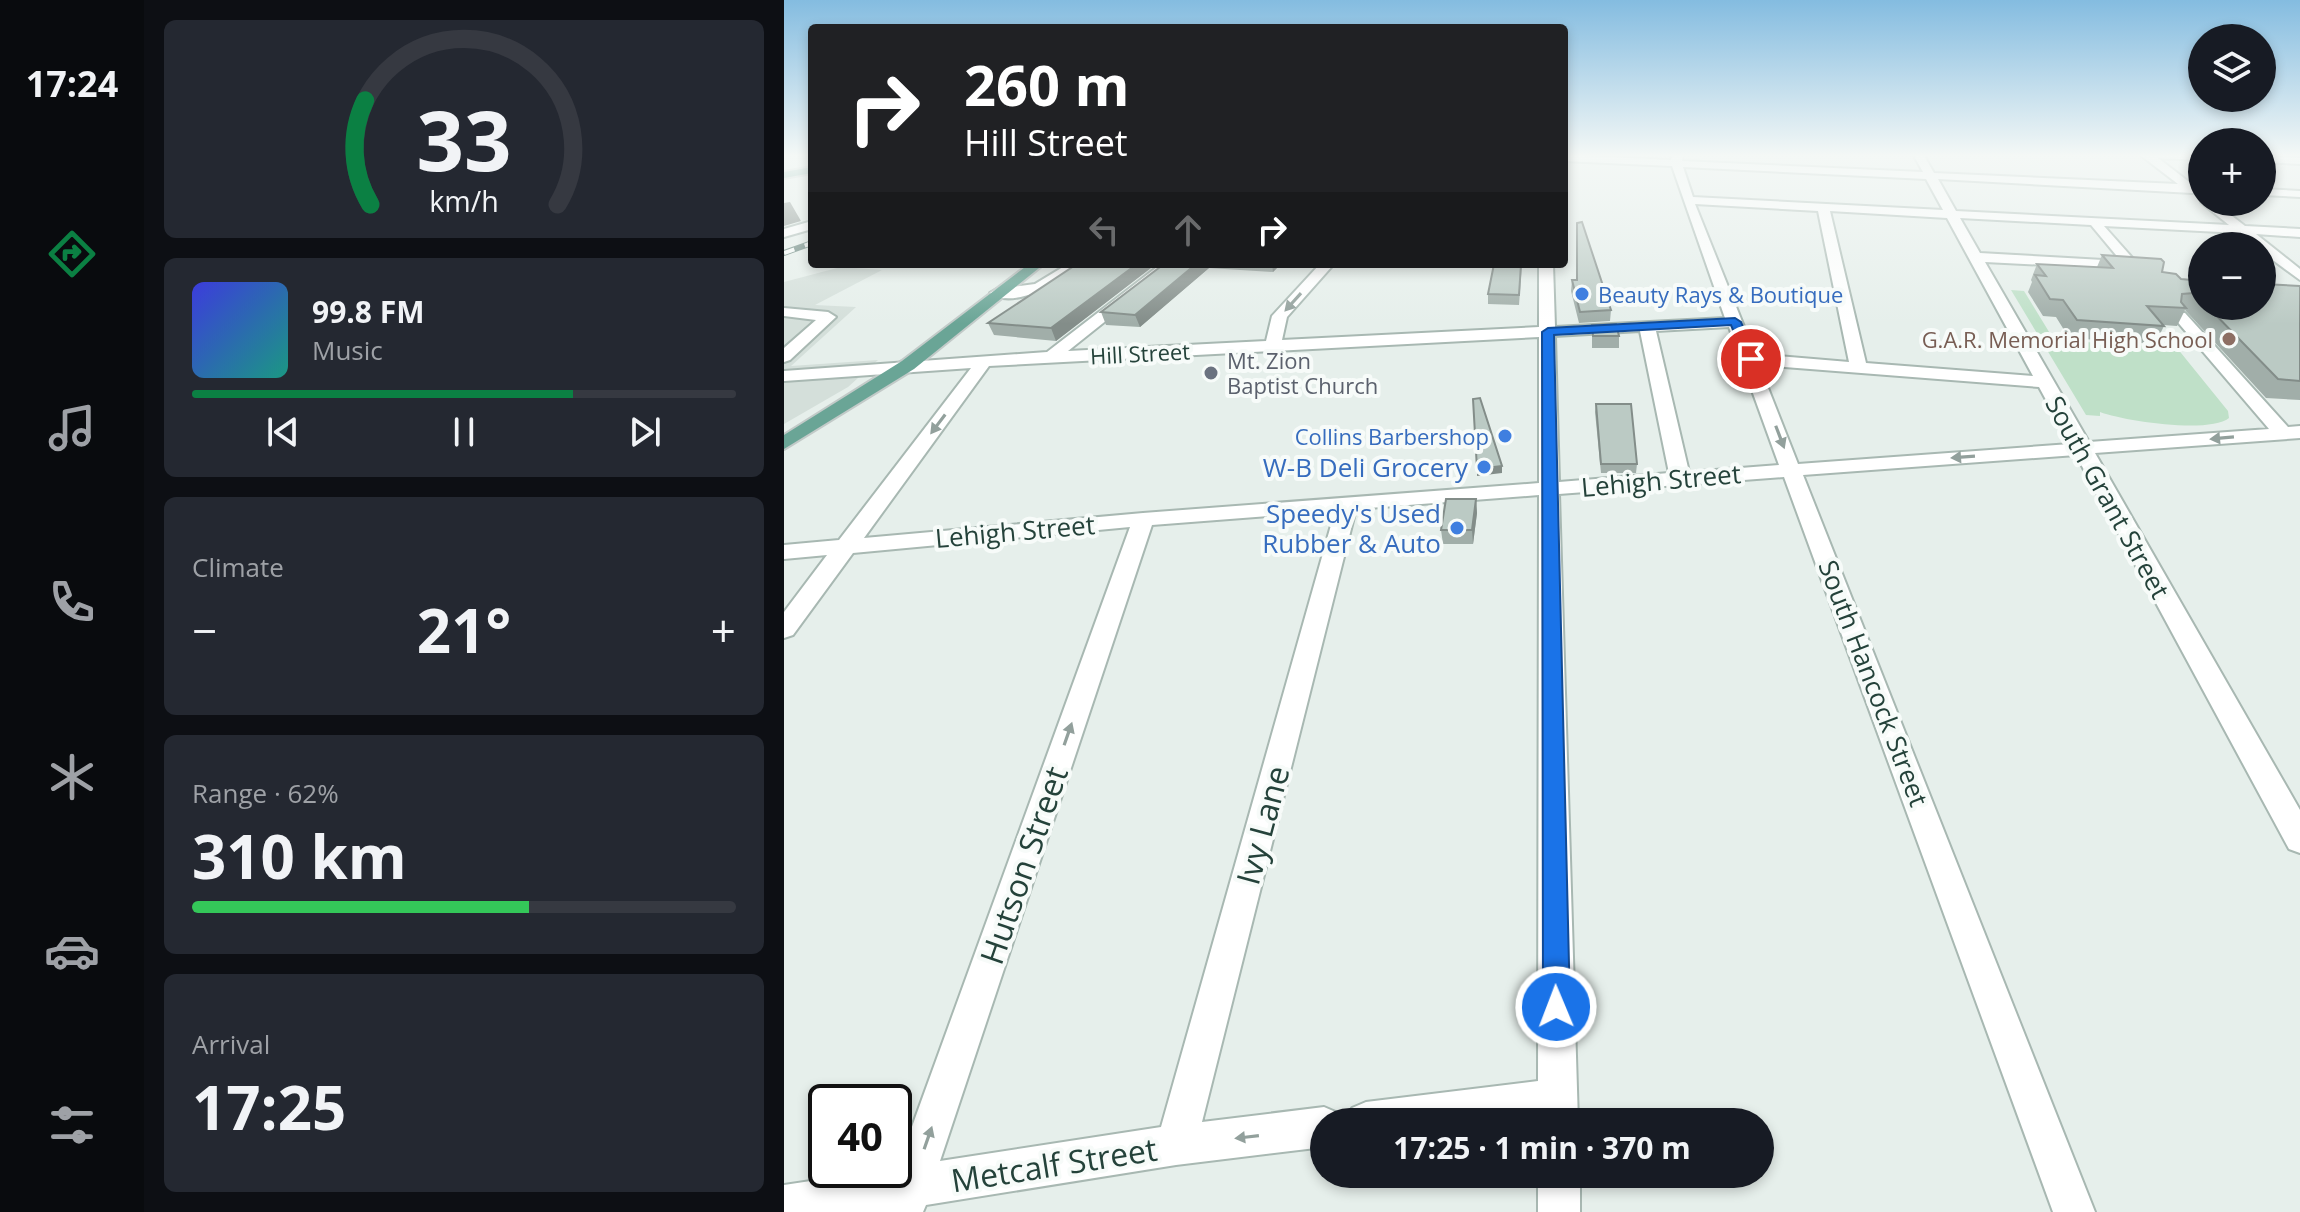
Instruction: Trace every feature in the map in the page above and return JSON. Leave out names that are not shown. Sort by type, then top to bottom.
[{"type":"main road","points":[[784,443],[908,365],[1031,268]]},
{"type":"street","name":"South Hancock Street","points":[[1692,211],[2074,1212]]},
{"type":"street","points":[[1824,211],[1859,368]]},
{"type":"street","points":[[1870,211],[2300,233]]},
{"type":"street","name":"South Grant Street","points":[[1949,211],[2300,839]]},
{"type":"street","points":[[2225,216],[2300,276]]},
{"type":"street","points":[[1977,259],[2126,265],[2129,262],[2095,223]]},
{"type":"street","points":[[784,233],[808,226]]},
{"type":"street","points":[[1977,259],[2100,277]]},
{"type":"street","points":[[997,293],[1024,293],[1038,289],[1071,268]]},
{"type":"street","points":[[1051,357],[1165,268]]},
{"type":"street","points":[[1273,347],[1280,316],[1323,268]]},
{"type":"street","points":[[1546,268],[1558,1108]]},
{"type":"street","points":[[784,324],[791,312],[828,317],[784,357]]},
{"type":"street","points":[[2180,316],[2292,432]]},
{"type":"street","name":"Hill Street","points":[[786,377],[908,365],[1735,322]]},
{"type":"street","points":[[1647,326],[1680,478]]},
{"type":"street","points":[[1751,359],[2044,382]]},
{"type":"street","points":[[784,629],[985,361]]},
{"type":"street","name":"Lehigh Street","points":[[784,552],[1143,519],[2292,432]]},
{"type":"street","name":"Ivy Lane","points":[[1176,1145],[1347,504]]},
{"type":"street","name":"Hutson Street","points":[[907,1199],[1143,519]]},
{"type":"street","name":"Metcalf Street","points":[[784,1206],[907,1199],[1176,1145],[1310,1129]]},
{"type":"street","points":[[1559,1188],[1559,1212]]},
{"type":"shaded area","points":[[837,268],[882,270],[815,305],[856,307],[791,366],[878,360],[848,387],[784,424],[784,282]]},
{"type":"green space","points":[[2011,290],[2024,291],[2054,340],[2177,348],[2228,411],[2229,418],[2219,423],[2186,426],[2127,419],[2100,412],[2100,416],[2086,415]]},
{"type":"building","points":[[1582,222],[1611,310],[1580,312],[1572,280],[1577,280],[1577,223]]},
{"type":"building","points":[[2102,255],[2161,259],[2164,262],[2162,272],[2188,280],[2188,294],[2182,294],[2181,302],[2186,308],[2147,306],[2164,326],[2077,320],[2063,300],[2050,299],[2035,275],[2046,276],[2037,264],[2113,268]]},
{"type":"building","points":[[1071,268],[1132,268],[1051,328],[988,323]]},
{"type":"building","points":[[1159,268],[1191,268],[1135,315],[1101,312]]},
{"type":"building","points":[[1493,268],[1521,268],[1519,295],[1488,294]]},
{"type":"building","points":[[2276,285],[2300,286],[2300,381],[2278,379],[2221,320],[2276,320]]},
{"type":"building","points":[[1616,324],[1619,336],[1593,336],[1592,325]]},
{"type":"building","points":[[1480,398],[1502,466],[1477,469],[1473,399]]},
{"type":"building","points":[[1596,404],[1631,404],[1637,464],[1601,464]]},
{"type":"building","points":[[1446,499],[1476,499],[1472,530],[1441,530]]},
{"type":"railway","points":[[784,253],[808,244]]},
{"type":"place","name":"Beauty Rays & Boutique","points":[[1582,294]]},
{"type":"place","name":"G.A.R. Memorial High School","points":[[2229,339]]},
{"type":"place","name":"Mt. Zion Baptist Church","points":[[1211,373]]},
{"type":"place","name":"Collins Barbershop","points":[[1505,436]]},
{"type":"place","name":"W-B Deli Grocery","points":[[1484,467]]},
{"type":"place","name":"Speedy's Used Rubber & Auto","points":[[1457,528]]},
{"type":"route","points":[[1556,1007],[1548,332],[1735,322],[1751,359]]}]
